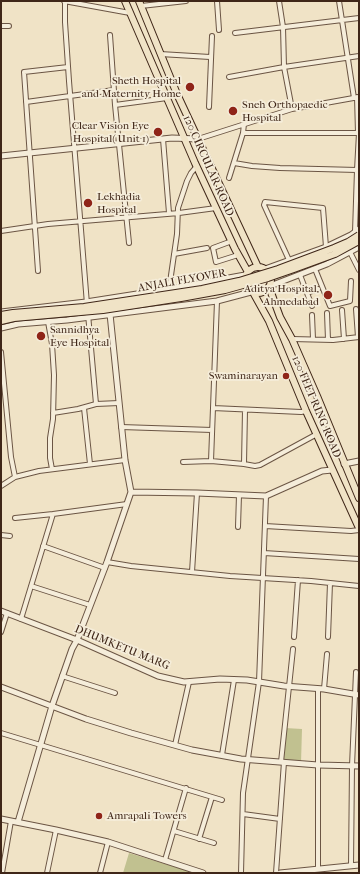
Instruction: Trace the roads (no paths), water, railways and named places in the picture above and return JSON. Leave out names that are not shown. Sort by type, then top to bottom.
[{"type":"main road","name":"120 CIRCULAR ROAD","points":[[125,1],[196,166],[247,273]]},
{"type":"main road","name":"120 CIRCULAR ROAD","points":[[140,4],[160,54],[198,139],[258,267]]},
{"type":"main road","name":"ANJALI FLYOVER","points":[[1,315],[84,307],[202,289],[239,281],[278,269],[334,248],[348,242],[358,232]]},
{"type":"main road","name":"ANJALI FLYOVER","points":[[1,321],[14,318],[103,310],[225,290],[294,269],[335,254],[359,241]]},
{"type":"main road","points":[[258,267],[265,269],[271,278],[270,286],[263,293],[253,293],[246,286],[244,278],[250,269],[258,267]]},
{"type":"main road","name":"120 FEET RING ROAD","points":[[270,286],[280,317],[292,339],[317,396],[359,498]]},
{"type":"main road","name":"120 FEET RING ROAD","points":[[253,293],[269,321],[306,411],[359,529]]},
{"type":"street","points":[[96,404],[86,302],[70,97],[65,1],[130,13]]},
{"type":"street","points":[[140,4],[185,1]]},
{"type":"street","points":[[216,1],[219,30]]},
{"type":"street","points":[[279,1],[283,27],[284,67],[292,109]]},
{"type":"street","points":[[265,269],[326,247],[358,232],[357,97],[348,57],[339,1]]},
{"type":"street","points":[[235,33],[359,18]]},
{"type":"street","points":[[1,26],[9,26]]},
{"type":"street","points":[[110,35],[115,105],[129,243]]},
{"type":"street","points":[[209,107],[212,36]]},
{"type":"street","points":[[160,54],[210,57]]},
{"type":"street","points":[[229,77],[359,56]]},
{"type":"street","points":[[38,271],[24,72],[68,67]]},
{"type":"street","points":[[26,102],[114,90]]},
{"type":"street","points":[[1,156],[163,139],[198,139],[292,109],[357,97]]},
{"type":"street","points":[[115,105],[167,98]]},
{"type":"street","points":[[230,178],[244,124]]},
{"type":"street","points":[[242,133],[358,133]]},
{"type":"street","points":[[163,139],[169,213]]},
{"type":"street","points":[[234,163],[280,168],[357,170]]},
{"type":"street","points":[[169,289],[179,213],[178,208],[191,173],[196,166]]},
{"type":"street","points":[[289,260],[264,205],[265,202],[323,208],[326,247]]},
{"type":"street","points":[[1,231],[36,226],[179,213],[216,208]]},
{"type":"street","points":[[232,241],[213,248],[216,262],[238,254]]},
{"type":"street","points":[[270,286],[315,269],[359,247]]},
{"type":"street","points":[[174,254],[207,248]]},
{"type":"street","points":[[350,252],[359,270]]},
{"type":"street","points":[[315,269],[330,306],[350,301],[351,281]]},
{"type":"street","points":[[1,312],[86,302],[169,289],[247,273]]},
{"type":"street","points":[[300,275],[312,306]]},
{"type":"street","points":[[308,294],[318,289]]},
{"type":"street","points":[[1,328],[18,324],[48,322],[217,301],[253,293]]},
{"type":"street","points":[[212,461],[217,301]]},
{"type":"street","points":[[292,339],[328,340],[359,337],[356,309]]},
{"type":"street","points":[[342,310],[344,339]]},
{"type":"street","points":[[327,313],[328,340]]},
{"type":"street","points":[[18,822],[62,676],[106,565],[131,492],[121,427],[110,314]]},
{"type":"street","points":[[312,315],[313,339]]},
{"type":"street","points":[[48,322],[51,333],[54,375],[53,413],[50,438],[50,458],[52,469]]},
{"type":"street","points":[[1,352],[2,382],[11,457],[15,477]]},
{"type":"street","points":[[53,413],[84,408],[96,404],[119,403]]},
{"type":"street","points":[[84,408],[90,464]]},
{"type":"street","points":[[213,408],[306,411]]},
{"type":"street","points":[[244,464],[245,410]]},
{"type":"street","points":[[121,427],[212,430]]},
{"type":"street","points":[[183,462],[212,461],[255,466],[260,465],[317,434]]},
{"type":"street","points":[[1,486],[15,477],[52,469],[125,460]]},
{"type":"street","points":[[344,464],[359,461]]},
{"type":"street","points":[[131,492],[266,496],[322,471],[332,470]]},
{"type":"street","points":[[192,572],[197,493]]},
{"type":"street","points":[[238,527],[239,495]]},
{"type":"street","points":[[240,873],[244,793],[259,682],[266,496]]},
{"type":"street","points":[[15,518],[127,504]]},
{"type":"street","points":[[21,618],[53,514]]},
{"type":"street","points":[[266,526],[351,531],[359,529]]},
{"type":"street","points":[[1,535],[10,536]]},
{"type":"street","points":[[43,546],[106,565],[359,586]]},
{"type":"street","points":[[264,553],[359,559]]},
{"type":"street","points":[[294,637],[298,580]]},
{"type":"street","points":[[328,637],[330,583]]},
{"type":"street","points":[[31,586],[90,605]]},
{"type":"street","name":"DHUMKETU MARG","points":[[1,610],[77,640],[158,676],[184,682],[220,679],[259,682],[288,687],[321,689],[357,695]]},
{"type":"street","points":[[1,632],[7,613]]},
{"type":"street","points":[[276,873],[282,762],[288,687],[293,649]]},
{"type":"street","points":[[318,869],[318,765],[321,689],[327,654]]},
{"type":"street","points":[[351,866],[352,766],[357,695],[356,672]]},
{"type":"street","points":[[62,676],[115,692]]},
{"type":"street","points":[[222,755],[234,680]]},
{"type":"street","points":[[175,745],[189,682]]},
{"type":"street","points":[[1,687],[131,733],[175,745],[248,759],[318,765],[359,766]]},
{"type":"street","points":[[1,734],[222,800]]},
{"type":"street","points":[[165,860],[186,788]]},
{"type":"street","points":[[199,839],[212,797]]},
{"type":"street","points":[[243,814],[280,819]]},
{"type":"street","points":[[1,819],[108,842],[204,873]]},
{"type":"street","points":[[2,873],[11,821]]},
{"type":"street","points":[[47,873],[56,830]]},
{"type":"street","points":[[174,832],[214,843]]},
{"type":"street","points":[[100,873],[108,842]]},
{"type":"street","points":[[280,873],[318,869],[331,870],[359,865]]},
{"type":"place","name":"Sheth Hospital and Maternity Home","points":[[190,87]]},
{"type":"place","name":"Sneh Orthopaedic Hospital","points":[[233,111]]},
{"type":"place","name":"Clear Vision Eye Hospital( Unit 1)","points":[[158,132]]},
{"type":"place","name":"Lekhadia Hospital","points":[[88,203]]},
{"type":"place","name":"Aditya Hospital, Ahmedabad","points":[[328,295]]},
{"type":"place","name":"Sannidhya Eye Hospital","points":[[41,336]]},
{"type":"place","name":"Swaminarayan","points":[[286,376]]},
{"type":"place","name":"Amrapali Towers","points":[[99,816]]}]
